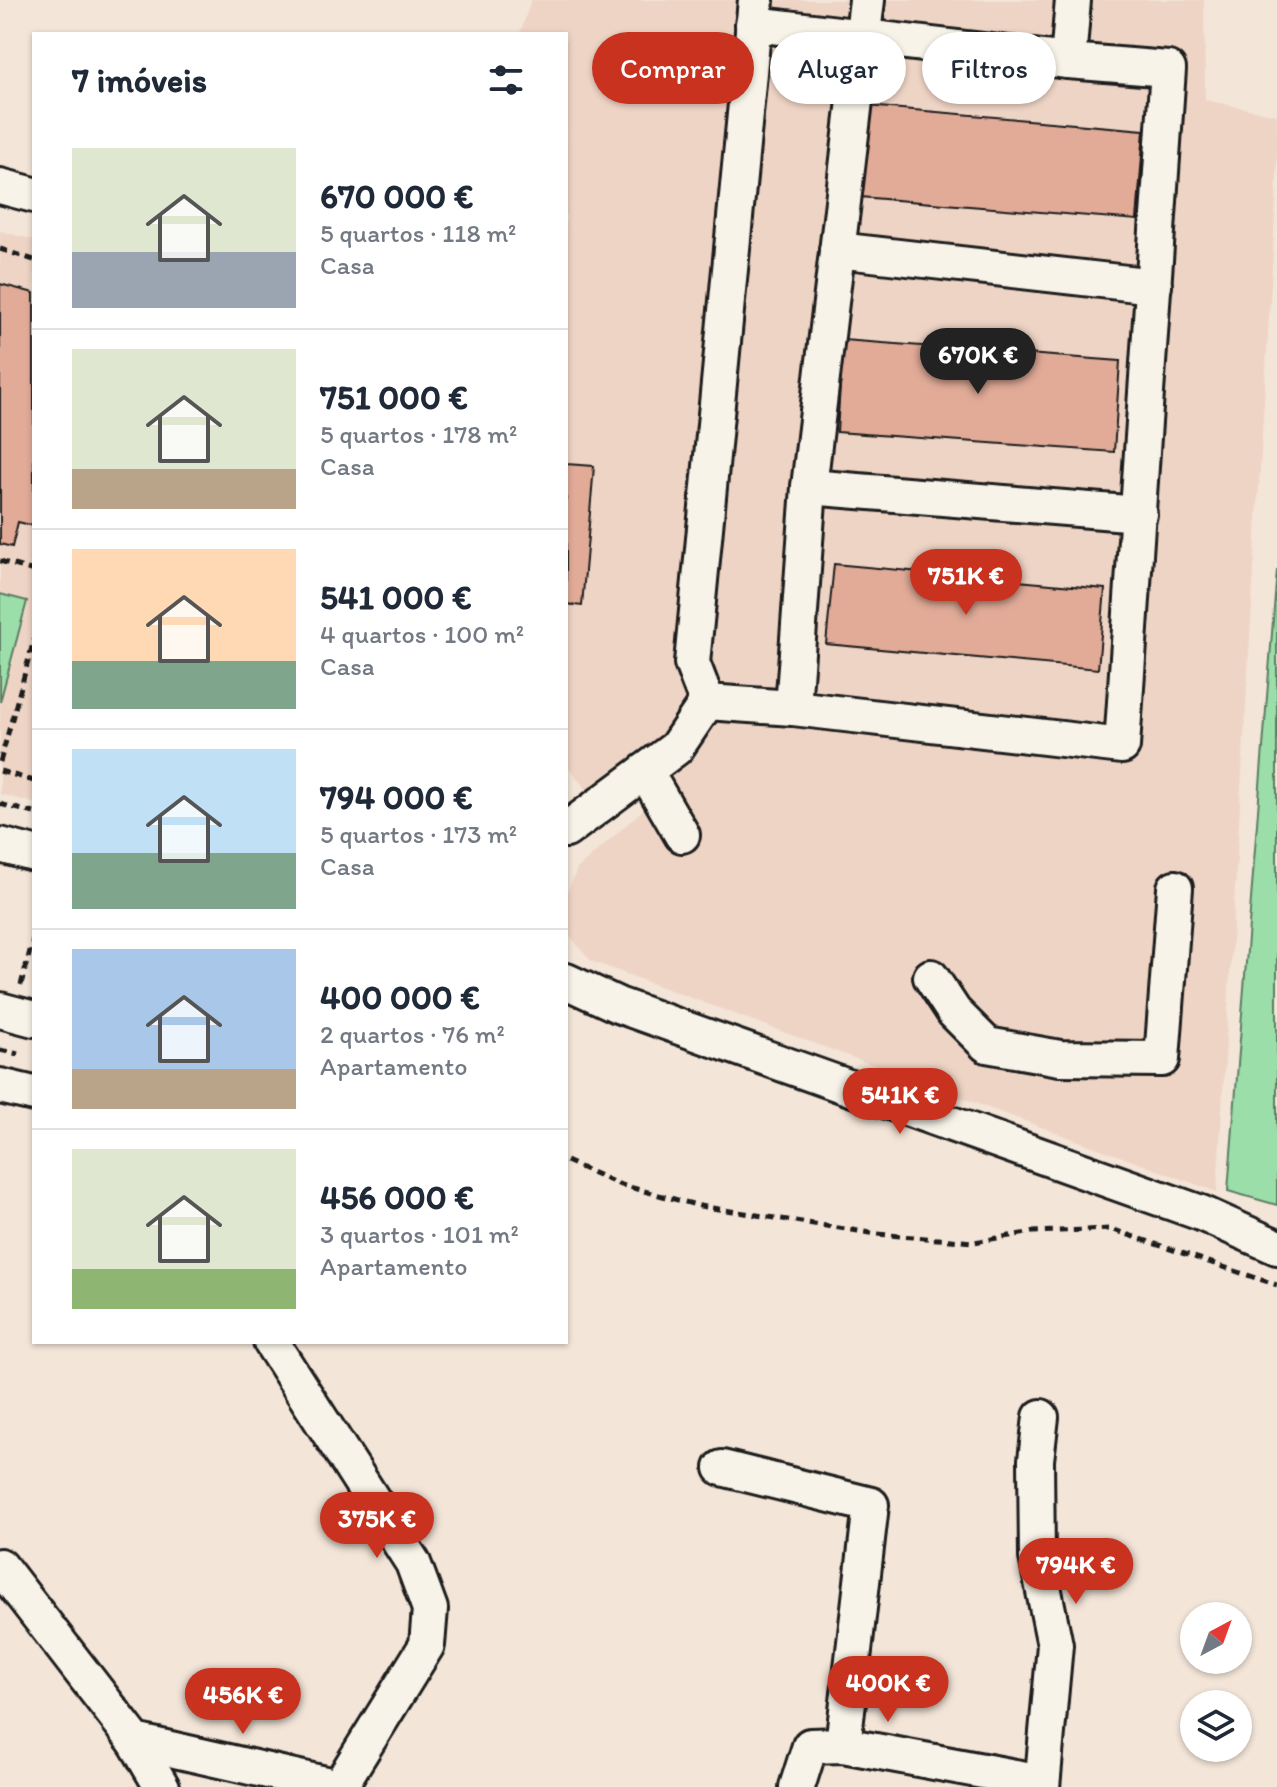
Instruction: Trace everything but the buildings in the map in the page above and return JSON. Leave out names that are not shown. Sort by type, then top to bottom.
[{"type":"street","points":[[863,32],[867,0]]},
{"type":"street","points":[[1068,61],[1073,0]]},
{"type":"street","points":[[707,702],[692,663],[755,12],[834,32]]},
{"type":"street","points":[[707,702],[793,708],[1122,746],[1168,69],[906,44]]},
{"type":"street","points":[[793,708],[809,487],[854,104]]},
{"type":"street","points":[[0,186],[32,194]]},
{"type":"street","points":[[837,250],[1154,286]]},
{"type":"street","points":[[809,487],[1139,514]]},
{"type":"street","points":[[568,829],[676,748],[707,702]]},
{"type":"street","points":[[645,771],[682,835]]},
{"type":"street","points":[[0,845],[32,853]]},
{"type":"street","points":[[931,977],[954,1012],[987,1045],[1060,1058],[1162,1059],[1175,888]]},
{"type":"street","points":[[571,984],[618,1005],[1201,1213],[1277,1247]]},
{"type":"street","points":[[0,1010],[32,1018]]},
{"type":"street","points":[[0,1086],[32,1094]]},
{"type":"street","points":[[1201,1213],[1277,1230]]},
{"type":"street","points":[[135,1741],[339,1787],[427,1645],[430,1609],[413,1563],[272,1344]]},
{"type":"street","points":[[797,1787],[810,1746],[843,1745],[1042,1785],[1055,1645],[1037,1557],[1036,1460],[1041,1417]]},
{"type":"street","points":[[722,1468],[871,1505],[843,1745]]},
{"type":"street","points":[[0,1566],[135,1741],[162,1787]]},
{"type":"path","points":[[0,249],[32,259]]},
{"type":"path","points":[[0,561],[32,570]]},
{"type":"path","points":[[0,762],[32,647]]},
{"type":"path","points":[[0,771],[32,780]]},
{"type":"path","points":[[0,804],[32,812]]},
{"type":"path","points":[[568,1162],[618,1184],[700,1206],[877,1234],[974,1242],[1033,1232],[1111,1229],[1277,1285]]},
{"type":"shaded area","points":[[531,0],[1204,0],[1205,100],[1277,115],[1277,182],[1217,1192],[591,961],[570,936],[568,890],[577,869],[654,800],[588,792],[568,767],[568,32],[521,32]]},
{"type":"shaded area","points":[[0,231],[32,239],[32,802],[0,794]]},
{"type":"green space","points":[[1277,570],[1277,1205],[1228,1191]]},
{"type":"green space","points":[[0,594],[27,601],[0,702]]}]
